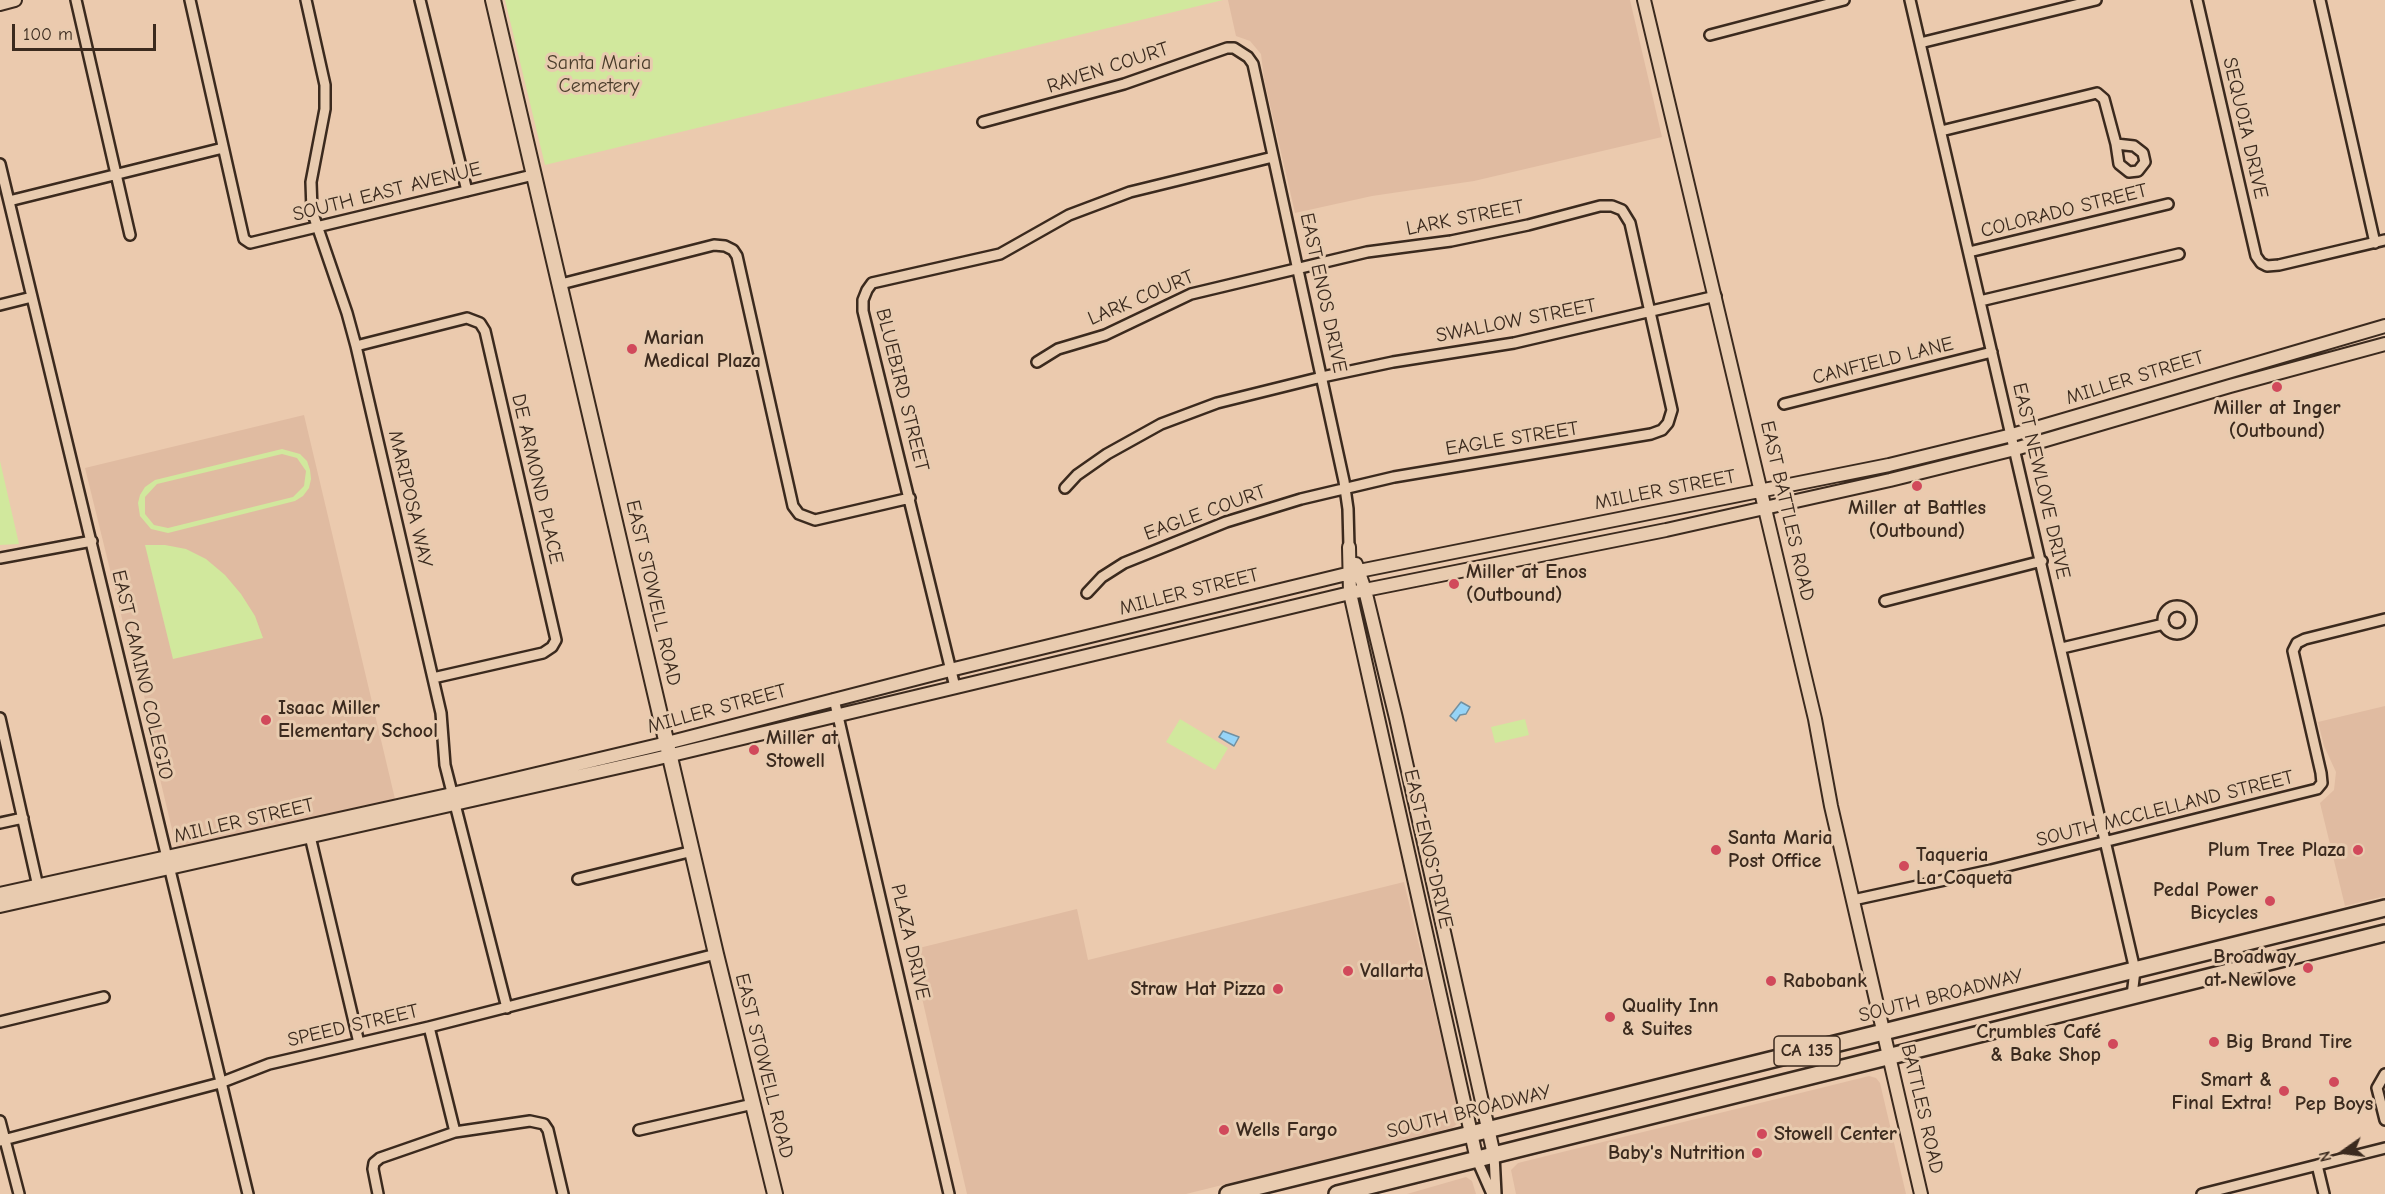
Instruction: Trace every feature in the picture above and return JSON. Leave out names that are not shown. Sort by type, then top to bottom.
[{"type":"main road","name":"EAST STOWELL ROAD","points":[[494,0],[716,954],[775,1194]]},
{"type":"main road","name":"SOUTH BROADWAY","points":[[1228,1194],[2385,908]]},
{"type":"main road","name":"CA 135","points":[[1337,1194],[2385,933]]},
{"type":"street","points":[[0,4],[15,0]]},
{"type":"street","points":[[76,0],[130,235]]},
{"type":"street","points":[[9,201],[224,148],[190,0]]},
{"type":"street","name":"MARIPOSA WAY","points":[[306,0],[325,85],[324,109],[311,182],[312,211],[336,277],[356,346],[441,713],[445,765],[507,1008]]},
{"type":"street","points":[[420,0],[467,191]]},
{"type":"street","name":"EAST BATTLES ROAD","points":[[1644,0],[1815,719],[1831,806],[1884,1032]]},
{"type":"street","points":[[1710,35],[1844,0]]},
{"type":"street","name":"EAST NEWLOVE DRIVE","points":[[1910,0],[2042,561],[2135,970],[2132,996]]},
{"type":"street","points":[[1920,43],[2096,0]]},
{"type":"street","name":"SEQUOIA DRIVE","points":[[2197,0],[2256,256],[2261,263],[2267,266],[2279,265],[2375,243]]},
{"type":"street","points":[[2320,0],[2375,243],[2385,240]]},
{"type":"street","name":"RAVEN COURT","points":[[983,122],[1124,84],[1227,48],[1234,48],[1242,52]]},
{"type":"street","name":"EAST ENOS DRIVE","points":[[1242,52],[1253,64],[1345,488],[1349,547],[1354,572],[1365,590],[1494,1155]]},
{"type":"street","points":[[1941,131],[2097,93],[2104,99],[2116,144]]},
{"type":"street","name":"SOUTH EAST AVENUE","points":[[224,148],[244,239],[250,243],[533,175]]},
{"type":"street","name":"BLUEBIRD STREET","points":[[910,498],[862,311],[863,300],[872,283],[1000,254],[1069,215],[1094,204],[1130,192],[1273,157]]},
{"type":"street","name":"EAST CAMINO COLEGIO","points":[[0,164],[248,1194]]},
{"type":"street","name":"COLORADO STREET","points":[[1969,252],[2168,204]]},
{"type":"street","name":"LARK STREET","points":[[1298,267],[1367,252],[1451,241],[1528,225],[1600,206],[1618,207],[1630,223],[1650,311]]},
{"type":"street","points":[[561,284],[719,246],[733,250],[737,256],[789,495],[799,514],[815,520],[910,498],[955,687]]},
{"type":"street","points":[[1980,301],[2179,254]]},
{"type":"street","name":"LARK COURT","points":[[1037,362],[1058,349],[1105,335],[1191,294],[1298,267]]},
{"type":"street","name":"SWALLOW STREET","points":[[1065,488],[1094,462],[1170,420],[1217,403],[1322,376],[1514,343],[1716,296]]},
{"type":"street","points":[[0,305],[32,297]]},
{"type":"street","name":"EAGLE STREET","points":[[1345,488],[1434,469],[1651,434],[1662,430],[1668,423],[1672,410],[1650,311]]},
{"type":"street","name":"DE ARMOND PLACE","points":[[356,346],[467,318],[480,323],[488,342],[556,640],[552,647],[543,653],[433,678]]},
{"type":"street","name":"MILLER STREET","points":[[669,749],[834,699],[1354,572],[1889,465],[2012,435],[2385,326]]},
{"type":"street","name":"MILLER STREET","points":[[0,906],[39,892],[669,749],[838,714],[1350,593],[1765,508],[2015,449],[2230,386],[2385,344]]},
{"type":"street","name":"CANFIELD LANE","points":[[1784,404],[1992,352]]},
{"type":"street","name":"EAGLE COURT","points":[[1087,592],[1102,577],[1144,554],[1227,522],[1345,488]]},
{"type":"street","points":[[0,558],[92,541]]},
{"type":"street","points":[[1885,601],[2042,561]]},
{"type":"street","name":"EAST ENOS DRIVE","points":[[1354,572],[1350,593],[1477,1160]]},
{"type":"street","name":"SOUTH MCCLELLAND STREET","points":[[1853,900],[1991,870],[2317,789],[2322,783],[2321,773],[2293,651],[2297,643],[2304,639],[2385,619]]},
{"type":"street","points":[[2062,648],[2164,624]]},
{"type":"street","name":"PLAZA DRIVE","points":[[834,699],[949,1194]]},
{"type":"street","points":[[0,718],[39,892]]},
{"type":"street","points":[[0,823],[23,818]]},
{"type":"street","points":[[309,832],[359,1043]]},
{"type":"street","points":[[578,879],[693,851]]},
{"type":"street","name":"MILLER STREET","points":[[0,894],[39,892]]},
{"type":"street","name":"SPEED STREET","points":[[2,1140],[220,1083],[269,1064],[507,1008],[716,954]]},
{"type":"street","name":"EAST NEWLOVE DRIVE","points":[[2135,970],[2150,991]]},
{"type":"street","points":[[0,1022],[105,997]]},
{"type":"street","points":[[429,1027],[455,1132]]},
{"type":"street","name":"BATTLES ROAD","points":[[1884,1032],[1921,1194]]},
{"type":"street","points":[[2385,1074],[2377,1088],[2385,1120]]},
{"type":"street","points":[[639,1130],[753,1104]]},
{"type":"street","points":[[0,1121],[2,1140],[19,1194]]},
{"type":"street","points":[[378,1194],[373,1169],[374,1163],[380,1158],[455,1132],[530,1121],[544,1124],[548,1130],[563,1194]]},
{"type":"street","points":[[2202,1194],[2385,1148]]},
{"type":"street","points":[[1494,1155],[1494,1194]]},
{"type":"street","points":[[1477,1160],[1494,1194]]},
{"type":"street","points":[[2317,1165],[2324,1194]]},
{"type":"shaded area","points":[[1228,0],[1630,0],[1662,137],[1474,181],[1372,196],[1295,213],[1264,79],[1261,54],[1250,41],[1236,36]]},
{"type":"shaded area","points":[[304,415],[395,799],[180,849],[176,846],[150,737],[151,724],[133,651],[128,643],[85,468]]},
{"type":"shaded area","name":"Plum Tree Plaza","points":[[2385,706],[2385,896],[2345,906],[2320,803],[2334,790],[2336,772],[2324,746],[2318,722]]},
{"type":"shaded area","points":[[1404,882],[1459,1112],[1457,1124],[1452,1128],[1186,1194],[967,1194],[911,950],[1077,909],[1088,960]]},
{"type":"shaded area","name":"Stowell Center","points":[[1869,1076],[1876,1078],[1880,1083],[1906,1194],[1516,1194],[1511,1170],[1518,1163]]},
{"type":"shaded area","points":[[1466,1177],[1472,1181],[1476,1194],[1407,1194]]},
{"type":"green space","name":"Santa Maria Cemetery","points":[[505,0],[1223,0],[545,165]]},
{"type":"green space","points":[[282,449],[300,454],[307,461],[311,479],[309,488],[295,501],[168,533],[151,529],[140,516],[138,503],[140,495],[145,487],[155,480]],"holes":[[[282,454],[297,458],[306,471],[304,486],[293,497],[168,528],[154,525],[145,514],[145,497],[157,484]]]},
{"type":"green space","points":[[0,461],[19,544],[0,545]]},
{"type":"green space","points":[[145,545],[165,545],[186,549],[206,559],[225,575],[241,594],[255,616],[263,638],[173,659]]},
{"type":"green space","points":[[1180,719],[1228,748],[1215,770],[1166,742]]},
{"type":"green space","points":[[1525,719],[1529,735],[1495,743],[1491,727]]},
{"type":"water","points":[[1461,702],[1470,707],[1466,714],[1460,715],[1456,721],[1450,716]]},
{"type":"water","points":[[1223,731],[1239,737],[1234,746],[1219,737]]},
{"type":"place","name":"Marian Medical Plaza","points":[[632,349]]},
{"type":"place","name":"Miller at Inger (Outbound)","points":[[2277,387]]},
{"type":"place","name":"Miller at Battles (Outbound)","points":[[1917,486]]},
{"type":"place","name":"Miller at Enos (Outbound)","points":[[1454,584]]},
{"type":"place","name":"Isaac Miller Elementary School","points":[[266,720]]},
{"type":"place","name":"Miller at Stowell","points":[[754,750]]},
{"type":"place","name":"Santa Maria Post Office","points":[[1716,850]]},
{"type":"place","name":"Plum Tree Plaza","points":[[2358,850]]},
{"type":"place","name":"Taqueria La Coqueta","points":[[1904,866]]},
{"type":"place","name":"Pedal Power Bicycles","points":[[2270,901]]},
{"type":"place","name":"Broadway at Newlove","points":[[2308,968]]},
{"type":"place","name":"Vallarta","points":[[1348,971]]},
{"type":"place","name":"Rabobank","points":[[1771,981]]},
{"type":"place","name":"Straw Hat Pizza","points":[[1278,989]]},
{"type":"place","name":"Quality Inn & Suites","points":[[1610,1017]]},
{"type":"place","name":"Big Brand Tire","points":[[2214,1042]]},
{"type":"place","name":"Crumbles Café & Bake Shop","points":[[2113,1044]]},
{"type":"place","name":"Pep Boys","points":[[2334,1082]]},
{"type":"place","name":"Smart & Final Extra!","points":[[2284,1091]]},
{"type":"place","name":"Wells Fargo","points":[[1224,1130]]},
{"type":"place","name":"Stowell Center","points":[[1762,1134]]},
{"type":"place","name":"Baby's Nutrition","points":[[1757,1153]]}]
